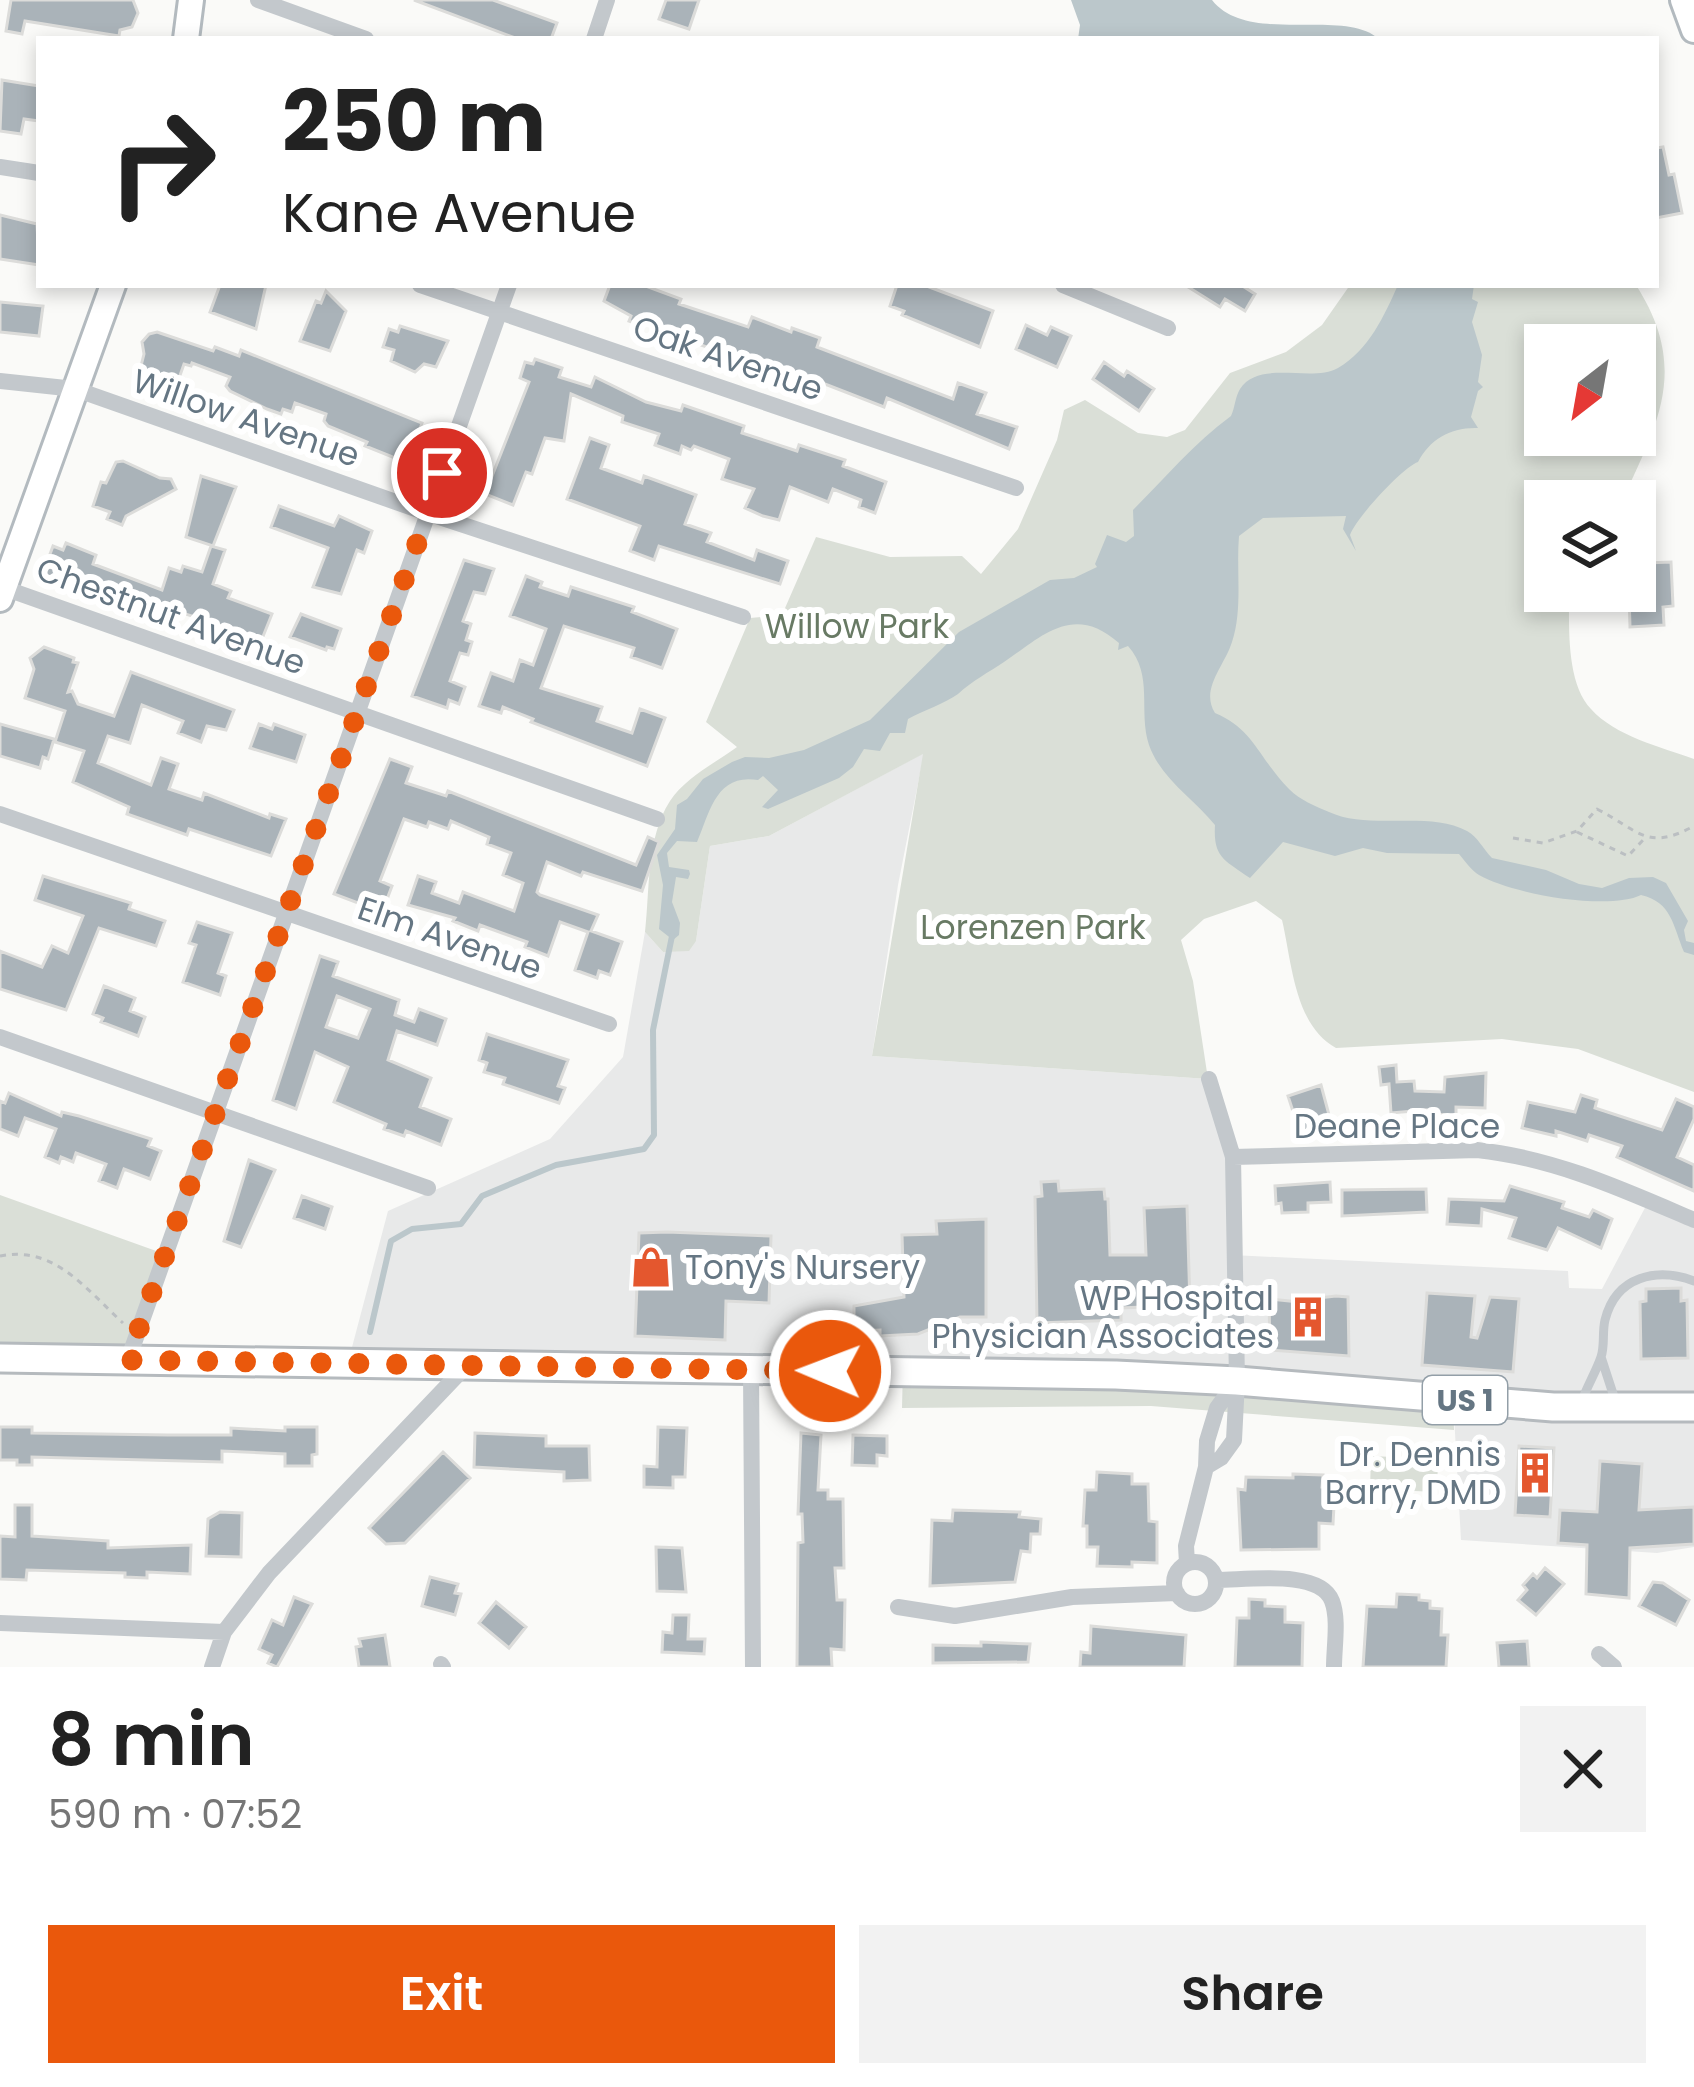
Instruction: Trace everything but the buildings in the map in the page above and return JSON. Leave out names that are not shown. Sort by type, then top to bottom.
[{"type":"main road","name":"US 1","points":[[0,1358],[132,1348],[466,1366],[1132,1375],[1580,1408],[1694,1407]]},
{"type":"street","points":[[186,36],[191,0]]},
{"type":"street","points":[[258,0],[359,36]]},
{"type":"street","points":[[595,36],[608,0]]},
{"type":"street","points":[[1683,0],[1694,30]]},
{"type":"street","points":[[0,167],[36,173]]},
{"type":"street","points":[[2,593],[112,288]]},
{"type":"street","name":"Oak Avenue","points":[[429,288],[1016,488]]},
{"type":"street","points":[[132,1348],[508,288]]},
{"type":"street","points":[[1070,288],[1168,328]]},
{"type":"street","name":"Willow Avenue","points":[[0,381],[75,389],[742,617]]},
{"type":"street","name":"Chestnut Avenue","points":[[2,593],[657,819]]},
{"type":"street","name":"Elm Avenue","points":[[0,814],[609,1024]]},
{"type":"street","points":[[0,1037],[428,1188]]},
{"type":"street","points":[[1206,1467],[1221,1458],[1234,1440],[1237,1381],[1233,1157],[1209,1079]]},
{"type":"street","name":"Deane Place","points":[[1233,1157],[1508,1153],[1611,1184],[1694,1220]]},
{"type":"street","points":[[212,1667],[224,1632],[269,1574],[466,1366]]},
{"type":"street","points":[[752,1370],[753,1667]]},
{"type":"street","points":[[1187,1563],[1186,1546],[1216,1408],[1237,1381]]},
{"type":"street","points":[[1187,1563],[1206,1563],[1217,1580],[1216,1591],[1202,1604],[1186,1602],[1177,1593],[1175,1575],[1187,1563]]},
{"type":"street","points":[[1217,1580],[1307,1580],[1322,1586],[1334,1606],[1334,1667]]},
{"type":"street","points":[[898,1607],[955,1616],[1072,1597],[1177,1593]]},
{"type":"street","points":[[0,1623],[224,1632]]},
{"type":"street","points":[[1599,1654],[1614,1667]]},
{"type":"lane","points":[[1580,1408],[1601,1357],[1606,1314],[1625,1286],[1647,1274],[1671,1272],[1694,1281]]},
{"type":"lane","points":[[1601,1357],[1617,1409]]},
{"type":"path","points":[[1513,838],[1543,842],[1577,831],[1598,809],[1645,838],[1671,839],[1694,826]]},
{"type":"path","points":[[1577,831],[1628,856],[1645,838]]},
{"type":"path","points":[[0,1256],[24,1253],[53,1260],[132,1348]]},
{"type":"shaded area","points":[[1071,0],[1212,0],[1228,14],[1248,21],[1343,26],[1374,36],[1078,36],[1080,25]]},
{"type":"shaded area","points":[[1397,288],[1474,288],[1472,299],[1478,302],[1472,322],[1482,355],[1478,382],[1483,387],[1471,417],[1478,428],[1442,436],[1391,483],[1354,527],[1350,535],[1356,551],[1343,529],[1346,516],[1263,518],[1239,536],[1237,616],[1232,642],[1210,695],[1215,713],[1248,736],[1293,793],[1329,812],[1362,820],[1452,825],[1471,834],[1492,858],[1546,870],[1579,884],[1602,888],[1629,878],[1653,877],[1666,883],[1688,921],[1684,930],[1686,941],[1694,943],[1694,955],[1684,952],[1670,916],[1651,898],[1584,901],[1536,894],[1479,875],[1459,854],[1363,848],[1335,856],[1283,842],[1250,878],[1222,857],[1215,825],[1154,757],[1136,657],[1128,646],[1118,650],[1119,643],[1102,631],[1072,624],[1045,634],[953,697],[908,719],[905,733],[890,733],[880,751],[864,749],[839,778],[768,809],[762,807],[778,790],[763,776],[724,789],[697,842],[677,841],[667,853],[669,867],[690,874],[688,879],[676,877],[672,902],[679,935],[673,940],[659,929],[663,885],[657,855],[675,829],[677,805],[703,779],[745,757],[769,758],[804,750],[870,720],[959,632],[1050,580],[1074,578],[1097,567],[1107,535],[1126,542],[1134,536],[1133,510],[1231,416],[1238,392],[1249,380],[1273,373],[1338,368],[1367,342]]},
{"type":"shaded area","points":[[924,753],[872,1056],[1208,1079],[1226,1135],[1232,1255],[1568,1271],[1569,1288],[1602,1289],[1647,1204],[1694,1224],[1694,1547],[1657,1553],[1461,1540],[1453,1397],[351,1351],[388,1211],[550,1139],[623,1057],[645,932],[663,952],[696,941],[710,846],[769,836]]},
{"type":"green space","points":[[1348,288],[1638,288],[1655,324],[1524,324],[1524,456],[1642,456],[1631,480],[1524,480],[1524,612],[1569,612],[1577,686],[1601,718],[1625,734],[1694,759],[1694,1092],[1578,1049],[1502,1039],[1336,1048],[1322,1038],[1303,1008],[1282,920],[1256,901],[1204,919],[1181,940],[1193,981],[1208,1079],[872,1056],[923,754],[769,836],[710,846],[696,941],[689,951],[663,952],[645,932],[653,848],[662,816],[684,785],[737,747],[706,722],[750,618],[782,615],[816,537],[890,557],[962,556],[981,574],[1018,529],[1057,440],[1064,410],[1085,400],[1138,433],[1167,437],[1185,430],[1230,373],[1286,352],[1322,325]]},
{"type":"green space","points":[[1656,327],[1665,369],[1656,422]]},
{"type":"green space","points":[[0,1195],[159,1252],[124,1353],[0,1352]]},
{"type":"green space","points":[[903,1366],[1453,1397],[1454,1430],[1151,1406],[902,1408]]},
{"type":"green space","points":[[1371,1456],[1438,1459],[1437,1492],[1370,1489]]},
{"type":"waterway","points":[[370,1332],[391,1241],[412,1229],[461,1224],[482,1196],[556,1165],[644,1149],[654,1135],[653,1030],[672,936]]},
{"type":"place","name":"Tony's Nursery","points":[[651,1267]]},
{"type":"place","name":"WP Hospital Physician Associates","points":[[1308,1317]]},
{"type":"place","name":"Dr. Dennis Barry, DMD","points":[[1535,1473]]},
{"type":"route","points":[[442,473],[128,1360],[830,1371]]},
{"type":"park label","name":"Willow Park","points":[[857,626]]},
{"type":"park label","name":"Lorenzen Park","points":[[1033,927]]}]
